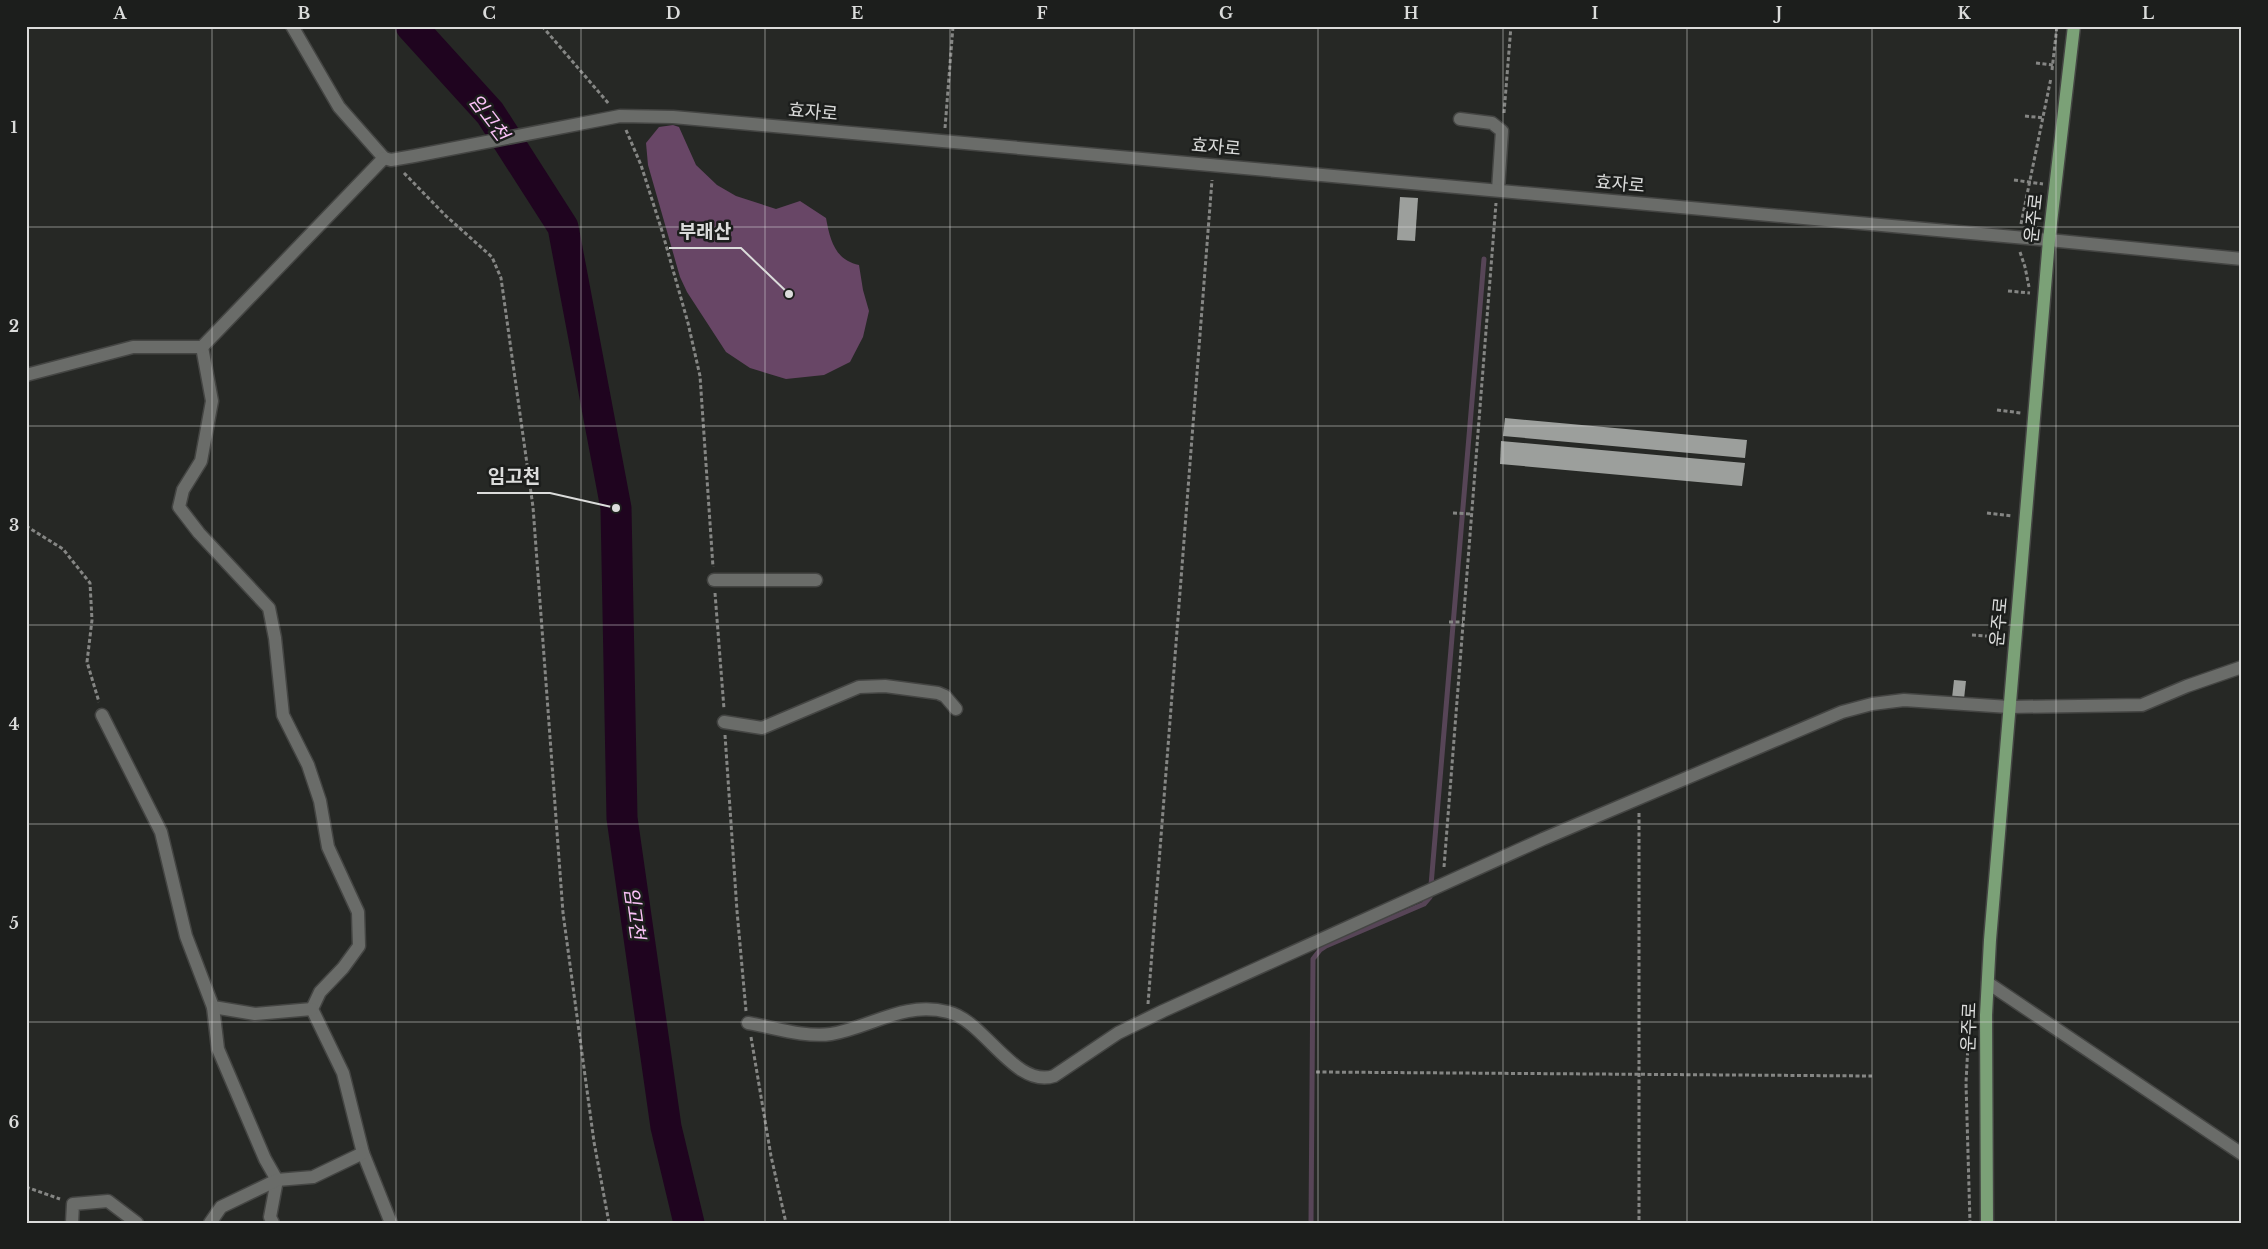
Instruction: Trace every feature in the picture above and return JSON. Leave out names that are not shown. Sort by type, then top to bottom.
[{"type":"main road","name":"운주로","points":[[1987,1223],[1986,1015],[1990,940],[2049,240],[2074,26]]},
{"type":"street","points":[[26,376],[133,347],[202,347],[388,159],[339,107],[292,26]]},
{"type":"street","name":"효자로","points":[[388,159],[414,156],[605,118],[620,116],[673,117],[1213,164],[2242,259]]},
{"type":"street","points":[[1460,119],[1492,123],[1502,131],[1498,190]]},
{"type":"street","points":[[202,347],[212,401],[201,461],[183,490],[179,507],[199,533],[269,608],[276,638],[283,715],[308,765],[320,801],[328,847],[358,912],[358,946],[343,968],[320,992],[312,1009]]},
{"type":"street","points":[[714,580],[816,580]]},
{"type":"street","points":[[748,1023],[822,1035],[845,1031],[900,1012],[926,1009],[939,1010],[953,1013],[963,1018],[1014,1064],[1025,1072],[1046,1079],[1054,1076],[1118,1033],[1147,1019],[1435,888],[1842,712],[1872,704],[1904,700],[2009,707],[2142,705],[2187,686],[2242,667]]},
{"type":"street","points":[[724,722],[762,728],[847,691],[869,686],[885,686],[938,693],[945,696],[956,709]]},
{"type":"street","points":[[102,715],[161,832],[186,936],[213,1007],[218,1049],[277,1180],[270,1217],[273,1223]]},
{"type":"street","points":[[1988,983],[2242,1154]]},
{"type":"street","points":[[213,1007],[255,1014],[312,1009]]},
{"type":"street","points":[[312,1009],[343,1073],[363,1153],[391,1223]]},
{"type":"street","points":[[210,1223],[221,1207],[277,1180],[313,1177],[363,1153]]},
{"type":"street","points":[[72,1223],[73,1204],[108,1201],[137,1223]]},
{"type":"path","points":[[542,26],[620,116],[641,165],[662,231],[688,323],[700,376],[737,911],[748,1023],[760,1095],[786,1223]]},
{"type":"path","points":[[944,141],[953,26]]},
{"type":"path","points":[[1502,131],[1511,26]]},
{"type":"path","points":[[2021,220],[2050,86],[2057,26]]},
{"type":"path","points":[[2025,116],[2063,120]]},
{"type":"path","points":[[388,159],[446,216],[492,257],[501,278],[533,507],[563,913],[594,1142],[609,1223]]},
{"type":"path","points":[[1147,1019],[1213,164]]},
{"type":"path","points":[[2014,180],[2055,186]]},
{"type":"path","points":[[1435,888],[1463,622],[1498,190]]},
{"type":"path","points":[[2008,291],[2044,295]]},
{"type":"path","points":[[1997,410],[2034,414]]},
{"type":"path","points":[[1453,513],[1472,514]]},
{"type":"path","points":[[1987,513],[2026,517]]},
{"type":"path","points":[[26,526],[63,549],[90,584],[92,620],[87,662],[102,715]]},
{"type":"path","points":[[1450,622],[1463,622]]},
{"type":"path","points":[[1972,635],[2015,638]]},
{"type":"path","points":[[1634,801],[1640,817],[1639,1223]]},
{"type":"path","points":[[1316,1072],[1872,1076]]},
{"type":"path","points":[[26,1187],[73,1204]]},
{"type":"shaded area","points":[[673,125],[679,127],[696,165],[717,185],[736,196],[776,209],[800,201],[826,218],[829,234],[839,254],[844,259],[859,265],[869,311],[863,337],[850,362],[824,375],[786,379],[750,368],[726,352],[687,292],[680,277],[648,165],[646,143],[659,127]]},
{"type":"building","points":[[1400,197],[1418,198],[1415,241],[1397,240]]},
{"type":"building","points":[[1505,418],[1747,440],[1745,458],[1503,436]]},
{"type":"building","points":[[1501,441],[1745,463],[1742,486],[1500,464]]},
{"type":"building","points":[[1954,680],[1966,681],[1964,699],[1952,698]]},
{"type":"waterway","name":"임고천","points":[[411,26],[490,113],[563,227],[616,508],[622,818],[666,1127],[689,1223]]},
{"type":"waterway","points":[[1311,1223],[1313,959],[1326,946],[1424,904],[1430,897],[1484,259]]},
{"type":"place","name":"부래산","points":[[789,294]]},
{"type":"place","name":"임고천","points":[[616,508]]}]
